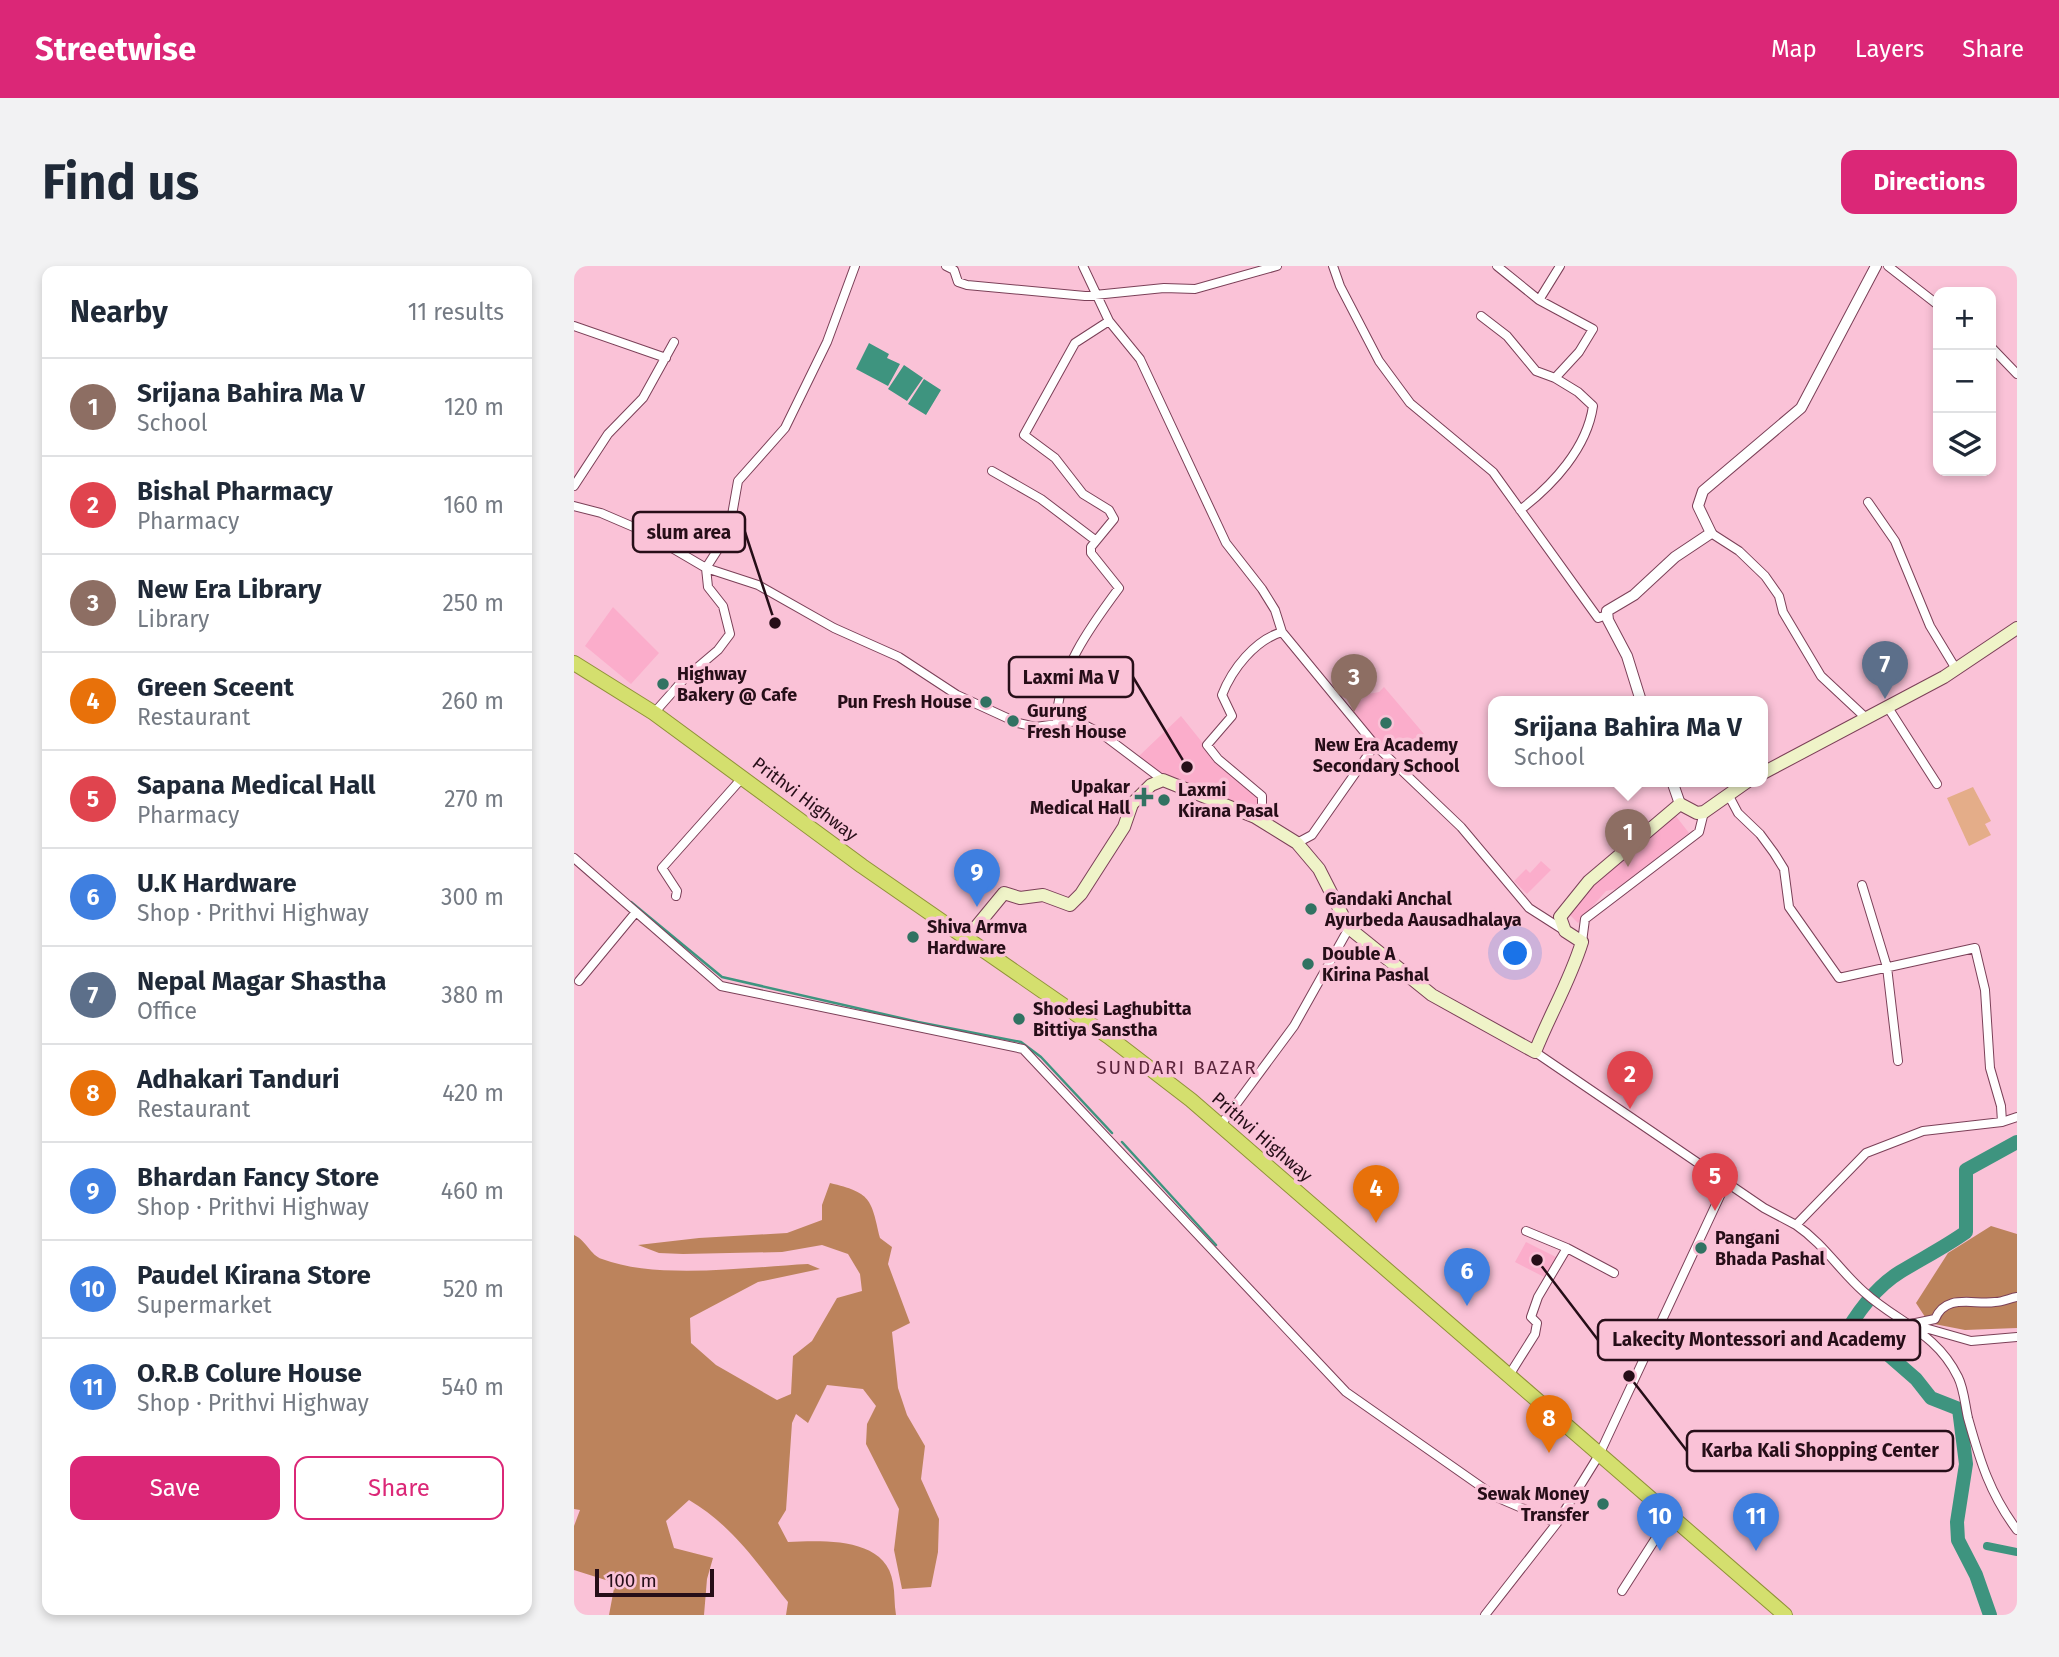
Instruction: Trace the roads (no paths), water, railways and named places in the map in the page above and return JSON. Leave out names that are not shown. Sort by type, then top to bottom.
[{"type":"highway","name":"Prithvi Highway","points":[[574,663],[654,713],[1109,1037],[1191,1100],[1785,1615]]},
{"type":"main road","points":[[1768,770],[1956,668],[2017,628]]},
{"type":"main road","points":[[967,938],[1004,893],[1020,898],[1043,895],[1070,905],[1081,894],[1124,827],[1132,804],[1150,785],[1163,780],[1255,817],[1297,843],[1319,869],[1349,928],[1432,995],[1535,1052],[1547,1020],[1571,977],[1582,942],[1565,931],[1560,917],[1589,881],[1680,803],[1697,813],[1704,812],[1740,787]]},
{"type":"street","points":[[946,266],[954,271],[958,282],[967,285],[1096,295],[1195,289],[1277,266]]},
{"type":"street","points":[[1083,266],[1109,320],[1140,359],[1226,543],[1262,589],[1275,610],[1282,632],[1375,745],[1461,827],[1529,908],[1565,931]]},
{"type":"street","points":[[1334,266],[1340,286],[1379,361],[1410,403],[1493,472],[1598,618],[1644,587],[1675,557],[1711,533]]},
{"type":"street","points":[[1497,266],[1539,300],[1593,329],[1579,352],[1555,378]]},
{"type":"street","points":[[1539,300],[1560,266]]},
{"type":"street","points":[[1866,718],[1821,676],[1783,612],[1779,596],[1765,576],[1738,551],[1711,533],[1698,506],[1703,491],[1801,408],[1876,266]]},
{"type":"street","points":[[1888,266],[1933,301]]},
{"type":"street","points":[[654,713],[685,677],[718,650],[730,634],[723,606],[708,587],[706,568],[729,532],[738,481],[785,428],[827,342],[853,267]]},
{"type":"street","points":[[1481,316],[1507,336],[1536,370],[1578,392],[1593,406],[1591,423],[1555,479],[1520,510]]},
{"type":"street","points":[[1057,723],[1056,699],[1077,651],[1119,588],[1091,553],[1095,540],[1114,519],[1109,510],[1083,494],[1055,458],[1024,435],[1075,342],[1109,320]]},
{"type":"street","points":[[574,326],[666,358]]},
{"type":"street","points":[[574,486],[608,434],[643,398],[674,342]]},
{"type":"street","points":[[1994,350],[2017,374]]},
{"type":"street","points":[[992,471],[1041,499],[1095,540]]},
{"type":"street","points":[[1868,502],[1895,541],[1930,626],[1956,668]]},
{"type":"street","points":[[574,506],[601,513],[643,531],[706,568],[758,585],[834,628],[899,657],[957,695],[1018,723],[1036,727],[1077,721],[1102,734],[1163,780]]},
{"type":"street","points":[[1606,615],[1627,656],[1639,696]]},
{"type":"street","points":[[1255,817],[1262,805],[1262,796],[1218,759],[1207,745],[1232,716],[1222,695],[1229,676],[1265,641],[1282,632]]},
{"type":"street","points":[[1887,706],[1937,784]]},
{"type":"street","points":[[1297,843],[1312,835],[1375,745]]},
{"type":"street","points":[[676,896],[677,891],[662,869],[743,777]]},
{"type":"street","points":[[1674,787],[1680,803]]},
{"type":"street","points":[[1729,796],[1738,813],[1774,853],[1784,869],[1789,907],[1839,978],[1975,948],[1985,990],[1990,1068],[2001,1106],[2002,1122]]},
{"type":"street","points":[[1582,942],[1585,919],[1699,832],[1704,812]]},
{"type":"street","points":[[574,858],[721,986],[1023,1049],[1346,1392],[1496,1497],[1557,1523]]},
{"type":"street","points":[[1861,885],[1887,967],[1898,1061]]},
{"type":"street","points":[[579,981],[636,912]]},
{"type":"street","points":[[1220,1126],[1294,1026],[1349,928]]},
{"type":"street","points":[[1535,1052],[1726,1183],[1817,1239],[1830,1252],[1840,1270],[1866,1295],[1911,1324],[1944,1352],[1960,1380],[1987,1481],[1996,1503],[2017,1530]]},
{"type":"street","points":[[1796,1225],[1866,1153],[1923,1131],[2002,1122],[2017,1117]]},
{"type":"street","points":[[1485,1615],[1557,1523],[1599,1455],[1726,1183]]},
{"type":"street","points":[[1526,1231],[1567,1248],[1614,1273]]},
{"type":"street","points":[[1508,1377],[1535,1334],[1537,1323],[1531,1317],[1538,1297],[1567,1248]]},
{"type":"street","points":[[1911,1324],[1935,1320],[1938,1313],[1953,1302],[1993,1303],[2017,1297]]},
{"type":"street","points":[[1911,1324],[1970,1340],[2017,1337]]},
{"type":"street","points":[[1622,1591],[1670,1516]]},
{"type":"waterway","points":[[631,902],[722,977],[918,1022],[1021,1042],[1041,1057],[1112,1133]]},
{"type":"waterway","points":[[1122,1142],[1216,1245]]},
{"type":"waterway","points":[[1990,1615],[1976,1575],[1958,1540],[1957,1522],[1966,1464],[1959,1409],[1931,1398],[1916,1379],[1885,1352],[1840,1343],[1858,1313],[1882,1286],[1966,1232],[1966,1170],[2017,1142]]},
{"type":"waterway","points":[[1987,1546],[2017,1552]]},
{"type":"place","name":"slum area","points":[[775,623]]},
{"type":"place","name":"Highway Bakery @ Cafe","points":[[663,684]]},
{"type":"place","name":"Nepal Magar Shastha","points":[[1885,699]]},
{"type":"place","name":"Pun Fresh House","points":[[986,702]]},
{"type":"place","name":"New Era Library","points":[[1354,712]]},
{"type":"place","name":"Gurung Fresh House","points":[[1013,721]]},
{"type":"place","name":"New Era Academy Secondary School","points":[[1386,723]]},
{"type":"place","name":"Laxmi Ma V","points":[[1187,767]]},
{"type":"place","name":"Upakar Medical Hall","points":[[1144,797]]},
{"type":"place","name":"Laxmi Kirana Pasal","points":[[1164,800]]},
{"type":"place","name":"Srijana Bahira Ma V","points":[[1628,867]]},
{"type":"place","name":"Bhardan Fancy Store","points":[[977,907]]},
{"type":"place","name":"Gandaki Anchal Ayurbeda Aausadhalaya","points":[[1311,909]]},
{"type":"place","name":"Shiva Armva Hardware","points":[[913,937]]},
{"type":"place","name":"Double A Kirina Pashal","points":[[1308,964]]},
{"type":"place","name":"Shodesi Laghubitta Bittiya Sanstha","points":[[1019,1019]]},
{"type":"place","name":"Bishal Pharmacy","points":[[1630,1109]]},
{"type":"place","name":"Sapana Medical Hall","points":[[1715,1211]]},
{"type":"place","name":"Green Sceent","points":[[1376,1223]]},
{"type":"place","name":"Pangani Bhada Pashal","points":[[1701,1248]]},
{"type":"place","name":"Lakecity Montessori and Academy","points":[[1537,1260]]},
{"type":"place","name":"U.K Hardware","points":[[1467,1306]]},
{"type":"place","name":"Karba Kali Shopping Center","points":[[1629,1376]]},
{"type":"place","name":"Adhakari Tanduri","points":[[1549,1453]]},
{"type":"place","name":"Sewak Money Transfer","points":[[1603,1504]]},
{"type":"place","name":"Paudel Kirana Store","points":[[1660,1551]]},
{"type":"place","name":"O.R.B Colure House","points":[[1756,1551]]},
{"type":"district","name":"SUNDARI BAZAR","points":[[1177,1067]]}]
